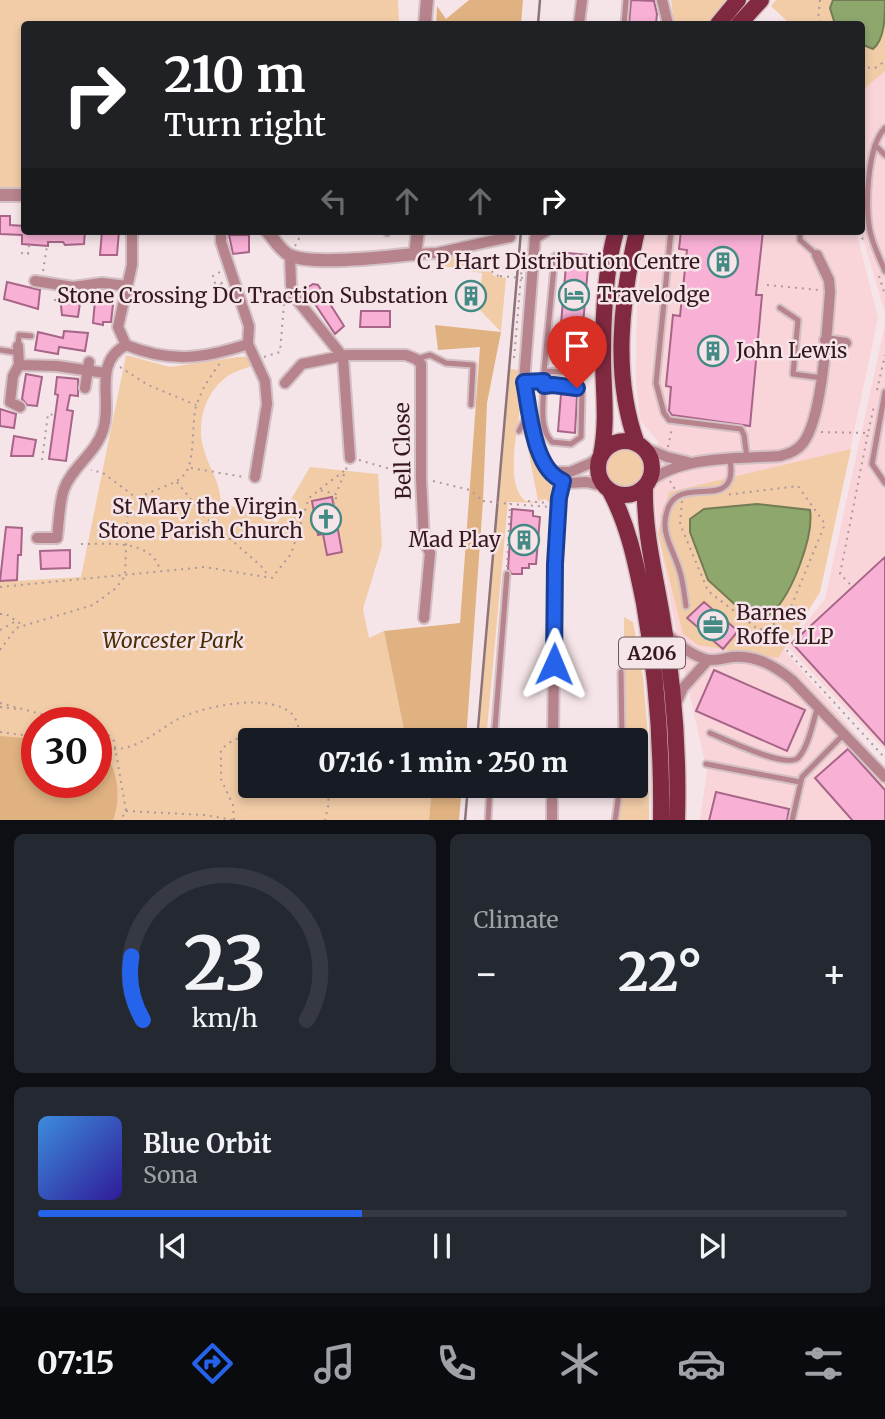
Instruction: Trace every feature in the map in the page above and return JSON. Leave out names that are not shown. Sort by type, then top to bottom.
[{"type":"main road","points":[[720,21],[738,0]]},
{"type":"main road","points":[[742,21],[761,0]]},
{"type":"main road","points":[[616,235],[606,297],[603,351],[606,418],[598,474],[608,489],[629,496],[647,485],[652,463],[650,456],[640,446],[626,406],[622,370],[623,315],[636,235]]},
{"type":"main road","points":[[601,454],[617,442],[640,446]]},
{"type":"main road","name":"A206","points":[[647,485],[648,541],[674,706],[678,772],[677,820]]},
{"type":"main road","name":"A206","points":[[608,489],[629,535],[652,646],[659,704],[661,820]]},
{"type":"street","points":[[425,21],[427,0]]},
{"type":"street","points":[[579,21],[582,0]]},
{"type":"street","points":[[662,0],[666,21]]},
{"type":"street","points":[[0,195],[21,195]]},
{"type":"street","points":[[132,235],[132,265],[118,327],[126,345],[149,355],[187,359],[248,344]]},
{"type":"street","points":[[221,235],[226,259],[249,326],[248,344],[261,370],[267,393],[255,477]]},
{"type":"street","points":[[270,235],[290,255],[352,260],[448,251],[510,237]]},
{"type":"street","points":[[415,254],[417,235]]},
{"type":"street","points":[[540,235],[535,238],[524,382],[541,457],[556,478],[563,481],[588,482],[608,489]]},
{"type":"street","points":[[290,255],[292,293],[343,357],[350,457]]},
{"type":"street","points":[[647,485],[663,472],[691,463],[780,456],[792,453],[803,443],[810,429],[822,378],[831,292],[829,280],[817,255]]},
{"type":"street","points":[[38,281],[73,287],[102,283],[127,286]]},
{"type":"street","points":[[825,341],[849,343]]},
{"type":"street","points":[[37,538],[57,538],[64,487],[95,447],[103,429],[105,373],[119,349],[126,345]]},
{"type":"street","points":[[10,405],[13,376],[19,365],[16,350]]},
{"type":"street","points":[[285,383],[302,365],[346,355],[406,355],[416,359]]},
{"type":"street","name":"Bell Close","points":[[416,359],[422,368],[421,478],[424,541],[430,552],[424,618]]},
{"type":"street","points":[[19,365],[88,366],[105,373]]},
{"type":"street","points":[[85,388],[88,366]]},
{"type":"street","points":[[640,446],[691,463]]},
{"type":"street","points":[[552,472],[570,472],[591,463],[601,454]]},
{"type":"street","points":[[553,728],[555,564],[558,508],[563,481]]},
{"type":"street","points":[[664,631],[678,645],[708,660],[738,657],[775,666],[818,706],[885,778]]},
{"type":"street","points":[[674,706],[683,688],[708,660]]},
{"type":"street","points":[[552,798],[552,820]]},
{"type":"lane","points":[[624,21],[626,0]]},
{"type":"lane","points":[[885,128],[875,145],[869,220],[871,234],[885,271]]},
{"type":"lane","points":[[875,145],[885,155]]},
{"type":"lane","points":[[671,235],[656,383],[665,416],[674,420],[741,429],[745,437],[747,458]]},
{"type":"lane","points":[[800,235],[800,240],[817,255]]},
{"type":"lane","points":[[524,382],[544,384],[553,385],[577,388],[582,393],[581,437],[571,444],[552,442],[546,436],[543,425],[544,384],[544,371],[555,256]]},
{"type":"lane","points":[[780,308],[798,320],[793,374],[822,378]]},
{"type":"lane","points":[[0,350],[16,350],[19,335],[31,336]]},
{"type":"lane","points":[[416,359],[430,355],[448,363],[473,365],[471,405]]},
{"type":"lane","points":[[544,371],[581,373]]},
{"type":"lane","points":[[885,392],[872,464],[885,483]]},
{"type":"lane","points":[[519,431],[524,421],[532,419]]},
{"type":"lane","points":[[686,606],[681,574],[666,535],[666,515],[678,495],[718,490],[726,485],[730,477],[730,460]]},
{"type":"lane","points":[[495,728],[507,574]]},
{"type":"lane","points":[[621,672],[622,728]]},
{"type":"lane","points":[[710,733],[776,758],[795,760],[802,751],[818,706]]},
{"type":"lane","points":[[792,820],[800,782],[805,773],[844,733]]},
{"type":"lane","points":[[706,764],[800,782]]},
{"type":"lane","points":[[488,820],[489,798]]},
{"type":"lane","points":[[615,820],[618,798]]},
{"type":"path","points":[[818,21],[820,0]]},
{"type":"path","points":[[865,67],[875,68],[885,61]]},
{"type":"path","points":[[290,255],[301,235]]},
{"type":"path","points":[[21,253],[28,254],[29,246]]},
{"type":"path","points":[[38,281],[47,246]]},
{"type":"path","points":[[514,358],[523,248]]},
{"type":"path","points":[[448,251],[458,261],[483,261],[495,275],[523,278]]},
{"type":"path","points":[[226,259],[221,260],[221,271],[213,276],[216,284],[223,282],[228,286]]},
{"type":"path","points":[[768,285],[822,291]]},
{"type":"path","points":[[54,300],[58,300],[62,291]]},
{"type":"path","points":[[266,365],[262,358],[280,352],[284,304],[292,293]]},
{"type":"path","points":[[0,650],[16,628],[93,605],[116,588],[125,576],[129,510],[138,499],[154,489],[182,478],[190,468],[192,425],[197,405],[208,380],[229,356],[228,351]]},
{"type":"path","points":[[877,394],[885,355]]},
{"type":"path","points":[[111,360],[148,385],[197,405]]},
{"type":"path","points":[[850,584],[840,574],[874,407]]},
{"type":"path","points":[[42,460],[48,414],[55,415]]},
{"type":"path","points":[[671,451],[666,450],[674,420]]},
{"type":"path","points":[[46,428],[54,429]]},
{"type":"path","points":[[810,429],[868,433]]},
{"type":"path","points":[[45,441],[52,442]]},
{"type":"path","points":[[333,504],[336,503],[335,494],[350,457],[470,490],[483,501],[558,508]]},
{"type":"path","points":[[79,467],[103,473],[138,499]]},
{"type":"path","points":[[190,468],[241,475],[254,480],[255,477]]},
{"type":"path","points":[[0,587],[205,567],[256,573],[272,578],[291,554],[309,498],[332,477],[345,471]]},
{"type":"path","points":[[176,481],[204,516],[261,566],[269,577]]},
{"type":"path","points":[[683,500],[680,524],[708,591],[760,630],[786,619],[825,524],[798,486],[717,496]]},
{"type":"path","points":[[319,490],[335,494]]},
{"type":"path","points":[[528,501],[543,501]]},
{"type":"path","points":[[507,574],[510,504]]},
{"type":"path","points":[[81,544],[141,548],[158,562],[161,572]]},
{"type":"path","points":[[0,614],[6,614],[25,626]]},
{"type":"path","points":[[0,630],[16,621]]},
{"type":"path","points":[[770,626],[788,652],[885,758]]},
{"type":"path","points":[[114,749],[128,748],[190,714],[247,702],[268,704],[291,713],[297,728]]},
{"type":"path","points":[[0,705],[21,709]]},
{"type":"path","points":[[0,732],[21,735]]},
{"type":"path","points":[[126,811],[234,820],[233,804],[221,779],[221,750],[238,739]]},
{"type":"path","points":[[112,741],[126,811],[121,820]]},
{"type":"path","points":[[112,761],[116,762]]},
{"type":"path","points":[[325,820],[328,798]]},
{"type":"shaded area","points":[[469,0],[523,0],[521,21],[436,21],[437,6],[446,19]]},
{"type":"shaded area","points":[[833,0],[885,0],[882,33],[877,45],[873,49],[865,46],[865,21],[834,21],[830,8]]},
{"type":"shaded area","points":[[885,71],[885,313],[862,235],[865,235],[865,88]]},
{"type":"shaded area","points":[[645,235],[857,235],[878,318],[820,592],[784,650],[885,768],[885,820],[700,820],[707,771],[678,643],[658,534],[654,488],[658,441],[640,420],[636,381],[637,297]]},
{"type":"shaded area","points":[[885,324],[885,750],[787,646],[825,599]]},
{"type":"shaded area","points":[[435,325],[501,332],[487,403],[467,728],[404,728],[384,631],[460,623],[480,347],[438,350]]},
{"type":"shaded area","points":[[757,504],[810,510],[810,521],[805,549],[787,592],[773,612],[753,621],[708,580],[690,532],[690,519],[704,509]]},
{"type":"shaded area","points":[[0,736],[21,738],[21,798],[112,798],[112,766],[117,792],[113,820],[0,820]]},
{"type":"shaded area","points":[[431,798],[461,798],[459,820],[429,820]]},
{"type":"green space","points":[[0,0],[398,0],[399,21],[21,21],[21,200],[0,201]]},
{"type":"green space","points":[[671,0],[729,0],[709,21],[674,21]]},
{"type":"green space","points":[[776,0],[885,0],[885,71],[865,88],[865,21],[787,21],[771,6]]},
{"type":"green space","points":[[449,254],[459,262],[482,263],[494,276],[506,278],[501,332],[479,309],[482,273],[436,266],[435,256]]},
{"type":"green space","name":"Worcester Park","points":[[126,355],[170,367],[246,357],[254,365],[230,374],[217,386],[207,402],[202,421],[202,441],[221,502],[277,523],[310,467],[378,474],[382,546],[363,609],[369,638],[384,631],[404,728],[238,728],[238,798],[431,798],[429,820],[0,820],[0,582],[81,577]]},
{"type":"green space","points":[[510,369],[520,370],[520,409],[514,458],[515,483],[525,501],[543,503],[508,502],[487,728],[479,728]]},
{"type":"green space","points":[[525,428],[530,434],[541,468],[539,470],[552,486],[550,503],[545,499],[538,501],[526,439],[522,433]]},
{"type":"green space","points":[[625,448],[640,454],[646,469],[640,484],[625,490],[610,484],[604,469],[610,454]]},
{"type":"green space","points":[[851,449],[820,592],[778,658],[698,645],[683,634],[658,534],[669,492]]},
{"type":"green space","points":[[624,617],[633,622],[643,677],[647,728],[625,728]]},
{"type":"green space","points":[[648,736],[649,820],[619,820],[621,798],[648,798]]},
{"type":"building","points":[[631,0],[654,1],[656,21],[629,21]]},
{"type":"building","points":[[0,216],[10,216],[10,225],[21,226],[21,235],[0,234]]},
{"type":"building","points":[[22,235],[85,235],[84,244],[22,244]]},
{"type":"building","points":[[102,235],[119,235],[117,255],[100,255]]},
{"type":"building","points":[[229,235],[249,235],[249,252],[233,254]]},
{"type":"building","name":"John Lewis","points":[[681,235],[763,235],[756,295],[762,295],[750,426],[672,415],[669,411],[671,387],[666,386],[673,315],[680,316],[687,250],[679,249]]},
{"type":"building","name":"Travelodge","points":[[567,253],[589,255],[580,359],[552,357],[554,336],[560,336]]},
{"type":"building","points":[[7,282],[40,290],[38,309],[4,299]]},
{"type":"building","name":"Stone Crossing DC Traction Substation","points":[[465,283],[479,284],[477,309],[463,307]]},
{"type":"building","points":[[313,284],[318,285],[344,326],[335,334],[305,289]]},
{"type":"building","points":[[65,294],[81,296],[78,317],[62,315],[61,306]]},
{"type":"building","points":[[95,301],[113,304],[111,322],[103,322],[103,325],[93,323]]},
{"type":"building","points":[[361,311],[390,311],[390,327],[360,327]]},
{"type":"building","points":[[64,331],[88,333],[85,351],[59,347],[58,354],[35,350],[38,332],[63,338]]},
{"type":"building","points":[[26,374],[42,377],[37,406],[27,405],[22,399]]},
{"type":"building","points":[[57,377],[78,379],[78,396],[70,395],[67,410],[73,411],[66,461],[49,459],[58,395],[55,394]]},
{"type":"building","points":[[561,394],[577,396],[575,433],[558,431]]},
{"type":"building","points":[[0,409],[16,414],[14,428],[0,426]]},
{"type":"building","points":[[14,436],[36,440],[33,456],[11,456]]},
{"type":"building","name":"St Mary the Virgin, Stone Parish Church","points":[[332,497],[342,552],[327,555],[323,534],[318,535],[312,501]]},
{"type":"building","name":"Mad Play","points":[[512,509],[533,511],[533,516],[540,517],[536,564],[522,568],[522,574],[512,574],[508,569]]},
{"type":"building","points":[[6,527],[22,528],[21,555],[18,555],[17,580],[0,581]]},
{"type":"building","points":[[70,550],[70,568],[41,569],[40,551]]},
{"type":"building","points":[[885,557],[885,745],[792,643]]},
{"type":"building","name":"Barnes Roffe LLP","points":[[704,602],[738,631],[723,649],[687,618]]},
{"type":"building","points":[[714,670],[805,710],[787,751],[696,711]]},
{"type":"building","points":[[848,749],[885,790],[885,820],[852,820],[815,778]]},
{"type":"building","points":[[716,792],[789,809],[787,820],[709,820]]},
{"type":"railway","points":[[538,21],[540,0]]},
{"type":"railway","points":[[478,728],[521,235]]},
{"type":"railway","points":[[465,820],[467,798]]},
{"type":"place","name":"C P Hart Distribution Centre","points":[[723,262]]},
{"type":"place","name":"Travelodge","points":[[574,295]]},
{"type":"place","name":"Stone Crossing DC Traction Substation","points":[[471,296]]},
{"type":"place","name":"John Lewis","points":[[713,351]]},
{"type":"place","name":"St Mary the Virgin, Stone Parish Church","points":[[326,519]]},
{"type":"place","name":"Mad Play","points":[[524,540]]},
{"type":"place","name":"Barnes Roffe LLP","points":[[713,625]]},
{"type":"route","points":[[554,664],[555,564],[559,498],[563,481],[556,478],[541,457],[524,382],[544,381],[544,386],[577,388]]}]
